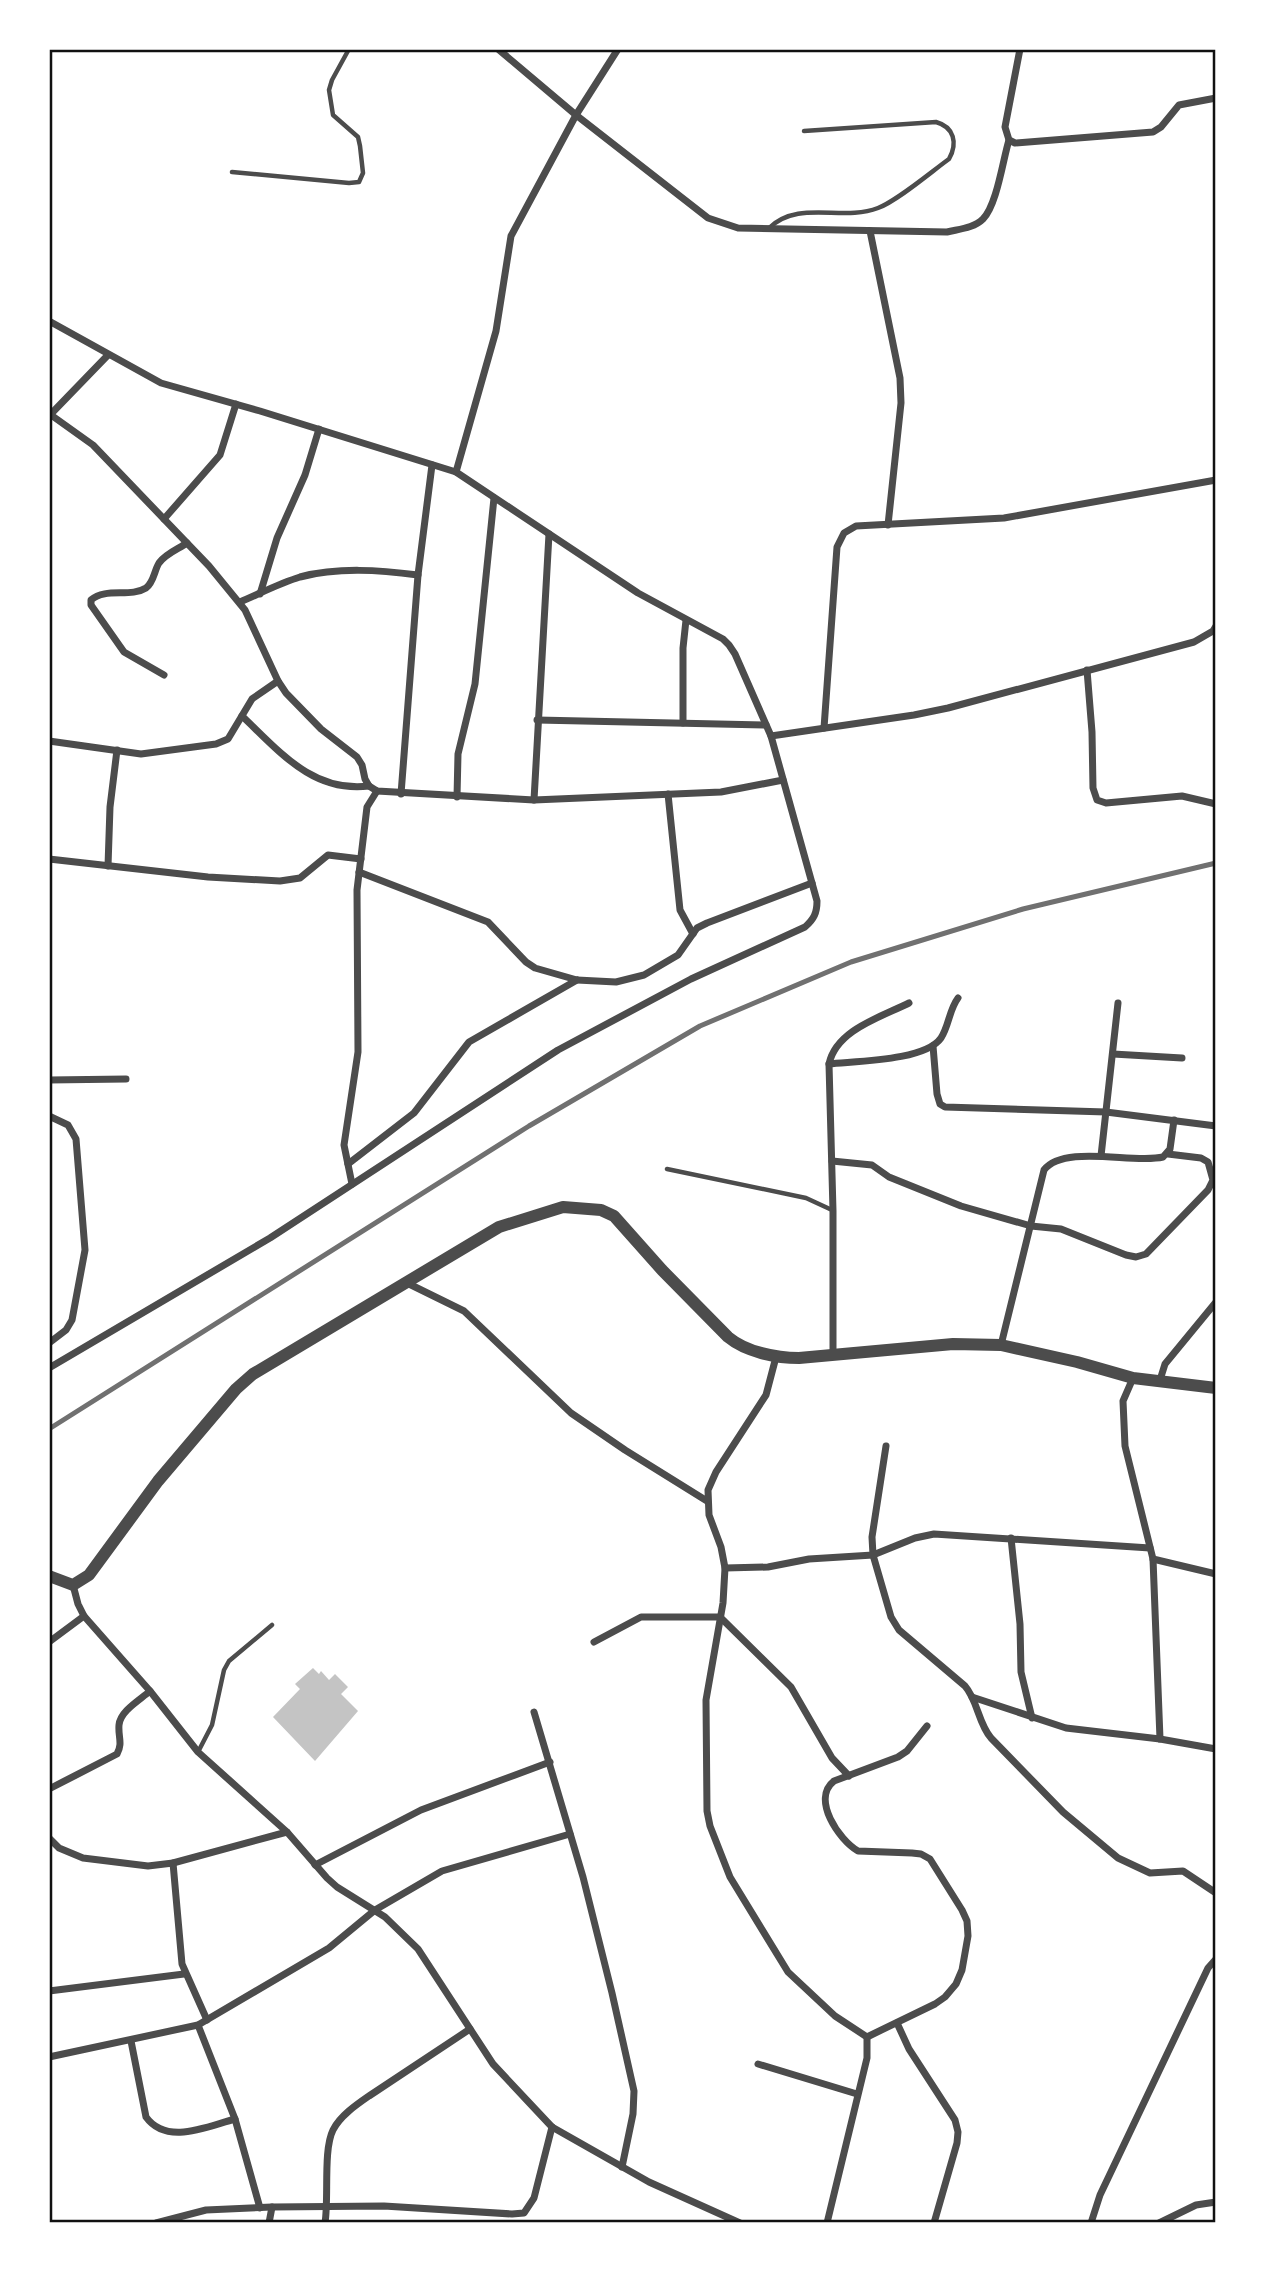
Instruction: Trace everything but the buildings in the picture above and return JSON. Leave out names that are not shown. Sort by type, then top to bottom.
[{"type":"street","points":[[498,49],[576,115],[708,218],[738,229],[947,232],[971,227],[984,218],[992,201],[1009,140],[1005,127],[1020,49]]},
{"type":"street","points":[[456,472],[496,331],[511,236],[576,115],[618,49]]},
{"type":"street","points":[[1009,140],[1026,143],[1153,132],[1161,127],[1179,106],[1216,98]]},
{"type":"street","points":[[870,231],[900,378],[901,403],[888,525]]},
{"type":"street","points":[[49,321],[160,383],[456,472],[638,593],[729,645],[771,736],[812,883],[817,911],[805,927],[691,979],[558,1050],[270,1238],[49,1368]]},
{"type":"street","points":[[108,355],[50,416],[93,445],[240,602],[278,681],[307,717],[357,757],[373,788],[367,807],[357,890],[358,1052],[345,1133],[352,1184]]},
{"type":"street","points":[[164,519],[220,455],[236,404]]},
{"type":"street","points":[[260,594],[277,538],[305,475],[319,429]]},
{"type":"street","points":[[401,794],[418,575],[432,465]]},
{"type":"street","points":[[824,728],[837,547],[844,533],[856,526],[1004,518],[1216,480]]},
{"type":"street","points":[[457,797],[458,754],[475,684],[494,498]]},
{"type":"street","points":[[534,800],[549,534]]},
{"type":"street","points":[[164,675],[124,652],[91,605],[91,600],[96,595],[145,588],[163,558],[187,543]]},
{"type":"street","points":[[240,602],[299,578],[329,573],[376,570],[418,575]]},
{"type":"street","points":[[683,723],[683,648],[686,620]]},
{"type":"street","points":[[771,736],[914,715],[1194,642],[1213,631],[1216,626]]},
{"type":"street","points":[[1087,670],[1093,789],[1097,800],[1106,803],[1182,796],[1216,804]]},
{"type":"street","points":[[49,741],[151,754],[216,744],[228,739],[252,699],[278,681]]},
{"type":"street","points":[[242,716],[298,768],[346,788],[373,788],[401,794],[534,800],[721,792],[783,780]]},
{"type":"street","points":[[537,720],[766,725]]},
{"type":"street","points":[[108,866],[110,807],[117,750]]},
{"type":"street","points":[[668,794],[680,910],[683,920],[693,934]]},
{"type":"street","points":[[49,859],[208,877],[280,881],[300,878],[328,855],[361,859]]},
{"type":"street","points":[[359,872],[488,922],[534,968],[577,980],[617,982],[631,980],[678,955],[698,928],[707,923],[812,883]]},
{"type":"street","points":[[348,1164],[415,1114],[468,1042],[577,980]]},
{"type":"street","points":[[829,1064],[907,1056],[933,1046],[941,1038],[951,1008],[958,998]]},
{"type":"street","points":[[833,1354],[829,1064],[832,1051],[838,1043],[854,1031],[909,1003]]},
{"type":"street","points":[[1101,1156],[1118,1003]]},
{"type":"street","points":[[933,1046],[937,1094],[940,1104],[945,1107],[1106,1112],[1216,1126]]},
{"type":"street","points":[[1113,1054],[1182,1058]]},
{"type":"street","points":[[49,1080],[126,1079]]},
{"type":"street","points":[[49,1116],[68,1125],[76,1139],[85,1250],[72,1320],[66,1330],[49,1343]]},
{"type":"street","points":[[1168,1154],[1174,1120]]},
{"type":"street","points":[[832,1161],[873,1165],[889,1177],[961,1206],[1031,1226],[1061,1229],[1136,1257],[1146,1254],[1208,1190],[1213,1180],[1208,1162],[1201,1158],[1168,1154],[1157,1159],[1101,1156],[1057,1160],[1048,1164],[1044,1170],[1031,1226],[1000,1345]]},
{"type":"street","points":[[73,1585],[89,1575],[148,1493],[236,1389],[253,1374],[405,1282],[508,1224],[563,1207],[601,1210],[614,1216],[728,1337],[741,1345],[776,1357],[799,1358],[953,1344],[1000,1345],[1133,1378],[1216,1388]]},
{"type":"street","points":[[405,1282],[464,1311],[571,1413],[707,1501]]},
{"type":"street","points":[[1160,1380],[1165,1364],[1216,1302]]},
{"type":"street","points":[[776,1357],[766,1395],[716,1472],[708,1490],[709,1515],[724,1556],[725,1568],[720,1618],[706,1700],[708,1811],[710,1826],[730,1877],[788,1972],[835,2016],[867,2037],[869,2050],[827,2223]]},
{"type":"street","points":[[1133,1378],[1123,1401],[1125,1446],[1153,1559],[1160,1739]]},
{"type":"street","points":[[886,1446],[873,1520],[873,1555],[894,1624],[965,1686],[983,1727],[991,1738],[1063,1812],[1118,1858],[1145,1872],[1188,1872],[1216,1893]]},
{"type":"street","points":[[725,1568],[768,1567],[809,1559],[873,1555],[915,1538],[934,1534],[1150,1548]]},
{"type":"street","points":[[1012,1538],[1020,1624],[1021,1672],[1032,1718]]},
{"type":"street","points":[[1153,1559],[1216,1574]]},
{"type":"street","points":[[49,1576],[73,1585]]},
{"type":"street","points":[[73,1585],[84,1616],[150,1691],[198,1752],[286,1832],[337,1887],[375,1910],[418,1949],[494,2064],[552,2127],[622,2167],[740,2223]]},
{"type":"street","points":[[49,1642],[84,1616]]},
{"type":"street","points":[[594,1642],[641,1616],[720,1618],[792,1687],[832,1758],[849,1776]]},
{"type":"street","points":[[49,1789],[117,1754],[121,1746],[118,1726],[121,1717],[150,1691]]},
{"type":"street","points":[[972,1697],[1066,1728],[1160,1739],[1216,1749]]},
{"type":"street","points":[[534,1712],[612,1993],[634,2091],[633,2114],[622,2167]]},
{"type":"street","points":[[867,2037],[945,1997],[956,1984],[962,1970],[968,1936],[967,1921],[948,1885],[930,1859],[921,1854],[858,1851],[843,1839],[831,1822],[826,1793],[834,1781],[898,1757],[907,1751],[928,1726]]},
{"type":"street","points":[[315,1865],[421,1810],[550,1762]]},
{"type":"street","points":[[49,1838],[59,1848],[83,1858],[133,1866],[173,1863],[286,1832]]},
{"type":"street","points":[[49,2057],[198,2025],[336,1944],[375,1910],[442,1871],[570,1834]]},
{"type":"street","points":[[173,1863],[184,1974],[207,2020]]},
{"type":"street","points":[[1091,2223],[1100,2195],[1208,1968],[1216,1959]]},
{"type":"street","points":[[49,1991],[184,1974]]},
{"type":"street","points":[[897,2023],[909,2049],[955,2120],[958,2132],[934,2223]]},
{"type":"street","points":[[198,2025],[235,2119],[260,2208]]},
{"type":"street","points":[[325,2223],[329,2141],[334,2127],[369,2096],[470,2029]]},
{"type":"street","points":[[131,2041],[146,2117],[151,2125],[173,2133],[235,2119]]},
{"type":"street","points":[[758,2064],[857,2094]]},
{"type":"street","points":[[156,2223],[206,2210],[272,2207],[384,2206],[524,2213],[534,2198],[552,2127]]},
{"type":"street","points":[[1159,2223],[1196,2205],[1216,2202]]},
{"type":"street","points":[[269,2223],[272,2207]]},
{"type":"street","points":[[466,2211],[466,2223]]},
{"type":"lane","points":[[232,172],[359,182],[363,173],[358,137],[333,115],[329,90],[349,49]]},
{"type":"lane","points":[[768,229],[785,216],[866,212],[880,208],[949,159],[954,151],[952,131],[936,122],[804,131]]},
{"type":"lane","points":[[667,1169],[806,1198],[833,1211]]},
{"type":"lane","points":[[198,1752],[212,1725],[224,1670],[229,1661],[272,1625]]},
{"type":"railway","points":[[49,1429],[529,1126],[700,1026],[851,962],[1023,909],[1216,863]]}]
